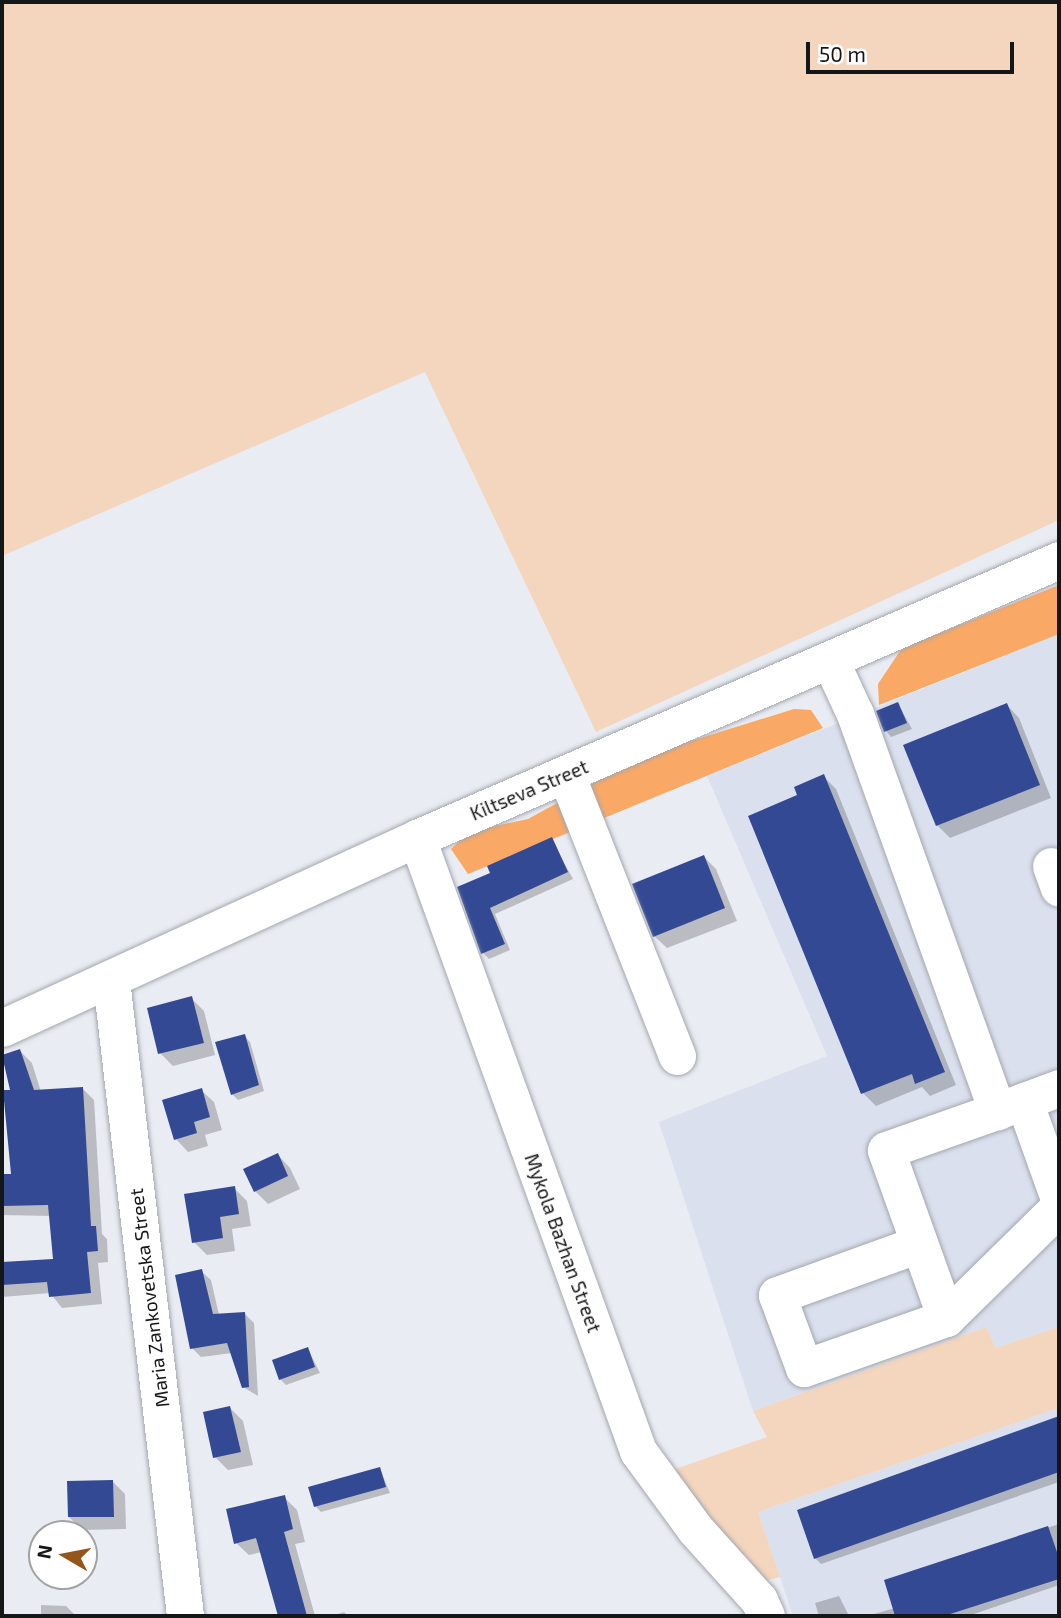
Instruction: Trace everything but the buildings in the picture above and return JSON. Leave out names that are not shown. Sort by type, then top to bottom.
[{"type":"street","name":"Kiltseva Street","points":[[2,1028],[417,838],[1059,560]]},
{"type":"street","points":[[830,660],[855,714],[1010,1106],[1059,1199]]},
{"type":"street","points":[[566,774],[677,1056]]},
{"type":"street","name":"Mykola Bazhan Street","points":[[417,838],[638,1451],[695,1529],[759,1600],[766,1616]]},
{"type":"street","name":"Maria Zankovetska Street","points":[[111,980],[186,1616]]},
{"type":"street","points":[[946,1318],[886,1150],[1059,1088]]},
{"type":"street","points":[[919,1244],[777,1295],[804,1368],[946,1318],[1059,1207]]},
{"type":"shaded area","points":[[2,2],[1059,2],[1059,520],[596,732],[425,372],[2,556]]},
{"type":"shaded area","points":[[1059,585],[1059,634],[879,705],[878,684],[902,648]]},
{"type":"shaded area","points":[[1059,634],[1059,1327],[996,1348],[986,1327],[753,1411],[659,1122],[827,1056],[707,776]]},
{"type":"shaded area","points":[[794,709],[811,710],[823,728],[468,874],[451,849],[471,831],[528,819],[619,769],[678,745]]},
{"type":"shaded area","points":[[986,1327],[996,1348],[1059,1327],[1059,1408],[758,1512],[780,1577],[760,1582],[667,1472],[767,1437],[753,1411]]},
{"type":"shaded area","points":[[1059,1408],[1059,1616],[793,1616],[758,1512]]}]
